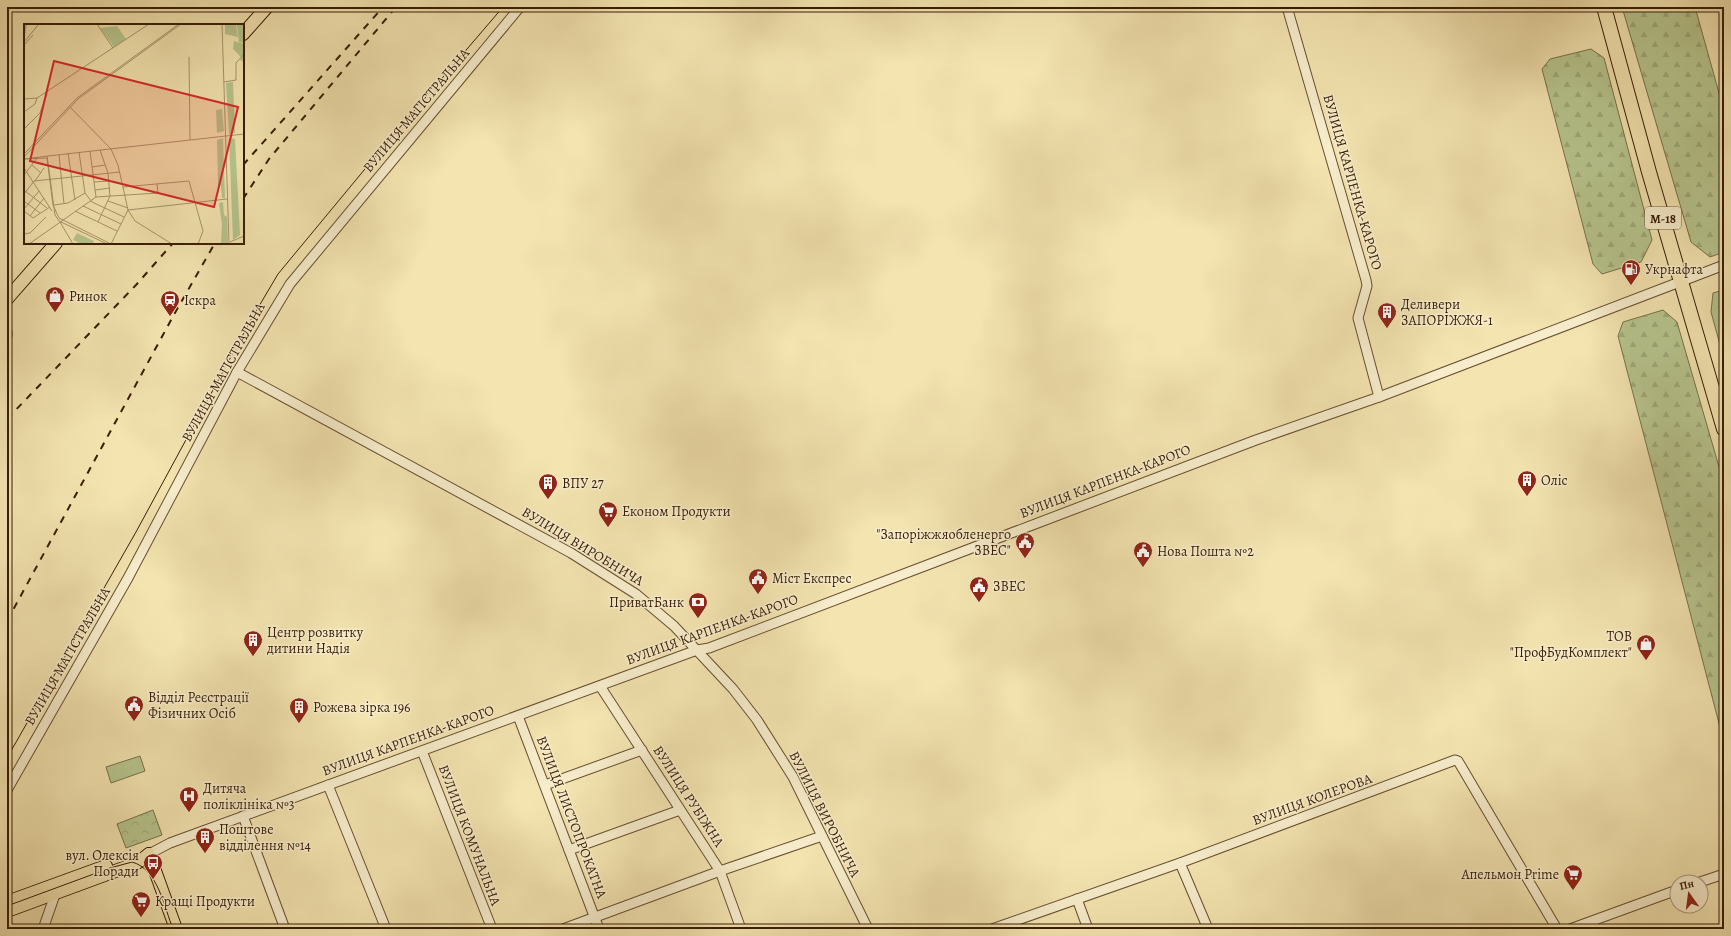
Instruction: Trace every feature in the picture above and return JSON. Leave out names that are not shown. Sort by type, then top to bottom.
[{"type":"highway","name":"М-18","points":[[1604,7],[1680,281],[1724,428]]},
{"type":"main road","points":[[244,33],[267,7]]},
{"type":"main road","points":[[7,299],[55,244]]},
{"type":"main road","points":[[143,856],[167,929]]},
{"type":"main road","points":[[143,856],[176,929]]},
{"type":"main road","name":"ВУЛИЦЯ КАРПЕНКА-КАРОГО","points":[[7,902],[58,887],[143,856]]},
{"type":"main road","name":"ВУЛИЦЯ КАРПЕНКА-КАРОГО","points":[[7,911],[58,887]]},
{"type":"street","name":"ВУЛИЦЯ МАГІСТРАЛЬНА","points":[[7,790],[128,578],[237,372],[290,284],[520,7]]},
{"type":"street","name":"ВУЛИЦЯ КАРПЕНКА-КАРОГО","points":[[143,856],[170,843],[697,650],[708,648],[1256,440],[1378,397],[1358,318],[1367,286],[1366,280],[1287,7]]},
{"type":"street","points":[[1378,397],[1724,265]]},
{"type":"street","name":"ВУЛИЦЯ ВИРОБНИЧА","points":[[237,372],[512,520],[617,580],[674,626],[733,689],[756,720],[793,777],[868,929]]},
{"type":"street","name":"ВУЛИЦЯ РУБІЖНА","points":[[600,686],[720,871],[741,929]]},
{"type":"street","name":"ВУЛИЦЯ ЛИСТОПРОКАТНА","points":[[518,716],[599,929]]},
{"type":"street","points":[[545,785],[642,750]]},
{"type":"street","name":"ВУЛИЦЯ КОМУНАЛЬНА","points":[[422,751],[492,929]]},
{"type":"street","name":"ВУЛИЦЯ КОЛЕРОВА","points":[[992,929],[1180,863],[1455,760],[1458,761],[1557,929]]},
{"type":"street","points":[[328,785],[386,929]]},
{"type":"street","points":[[569,850],[680,810]]},
{"type":"street","points":[[243,816],[285,929]]},
{"type":"street","points":[[563,929],[720,871],[822,836]]},
{"type":"street","points":[[1180,863],[1208,929]]},
{"type":"street","points":[[1709,879],[1724,874]]},
{"type":"street","points":[[43,929],[58,887]]},
{"type":"street","points":[[1570,929],[1669,893]]},
{"type":"street","points":[[1077,899],[1088,929]]},
{"type":"green space","points":[[1622,7],[1695,7],[1724,111],[1724,252],[1710,257],[1691,242]]},
{"type":"green space","points":[[1591,49],[1604,58],[1652,240],[1641,262],[1602,274],[1593,264],[1542,69],[1550,59]]},
{"type":"green space","points":[[1724,290],[1724,359],[1711,312],[1713,293]]},
{"type":"green space","points":[[1663,310],[1677,322],[1724,484],[1724,732],[1721,731],[1618,336],[1623,322]]},
{"type":"green space","points":[[140,756],[145,771],[111,783],[106,767]]},
{"type":"green space","points":[[153,810],[162,835],[126,848],[117,824]]},
{"type":"tram line","points":[[7,758],[136,532],[252,318],[278,274],[384,146],[503,7]]},
{"type":"tram line","points":[[7,906],[110,868],[132,862],[141,866],[154,880],[173,929]]},
{"type":"railway","points":[[244,164],[383,7]]},
{"type":"railway","points":[[244,197],[269,159],[396,7]]},
{"type":"railway","points":[[7,419],[136,285],[172,244]]},
{"type":"railway","points":[[7,621],[176,311],[214,244]]},
{"type":"place","name":"Укрнафта","points":[[1631,286]]},
{"type":"place","name":"Ринок","points":[[55,313]]},
{"type":"place","name":"Іскра","points":[[170,317]]},
{"type":"place","name":"Деливери ЗАПОРІЖЖЯ-1","points":[[1387,329]]},
{"type":"place","name":"Оліс","points":[[1527,497]]},
{"type":"place","name":"ВПУ 27","points":[[548,500]]},
{"type":"place","name":"Економ Продукти","points":[[608,528]]},
{"type":"place","name":"\"Запоріжжяобленерго ЗВЕС\"","points":[[1025,559]]},
{"type":"place","name":"Нова Пошта №2","points":[[1143,568]]},
{"type":"place","name":"Мiст Експрес","points":[[758,595]]},
{"type":"place","name":"ЗВЕС","points":[[979,603]]},
{"type":"place","name":"ПриватБанк","points":[[698,619]]},
{"type":"place","name":"Центр розвитку дитини Надія","points":[[253,657]]},
{"type":"place","name":"ТОВ \"ПрофБудКомплект\"","points":[[1646,661]]},
{"type":"place","name":"Відділ Реєстрації Фізичних Осіб","points":[[134,722]]},
{"type":"place","name":"Рожева зірка 196","points":[[299,724]]},
{"type":"place","name":"Дитяча поліклініка №3","points":[[189,813]]},
{"type":"place","name":"Поштове відділення №14","points":[[205,854]]},
{"type":"place","name":"вул. Олексія Поради","points":[[153,880]]},
{"type":"place","name":"Апельмон Prime","points":[[1573,891]]},
{"type":"place","name":"Кращі Продукти","points":[[141,918]]}]
